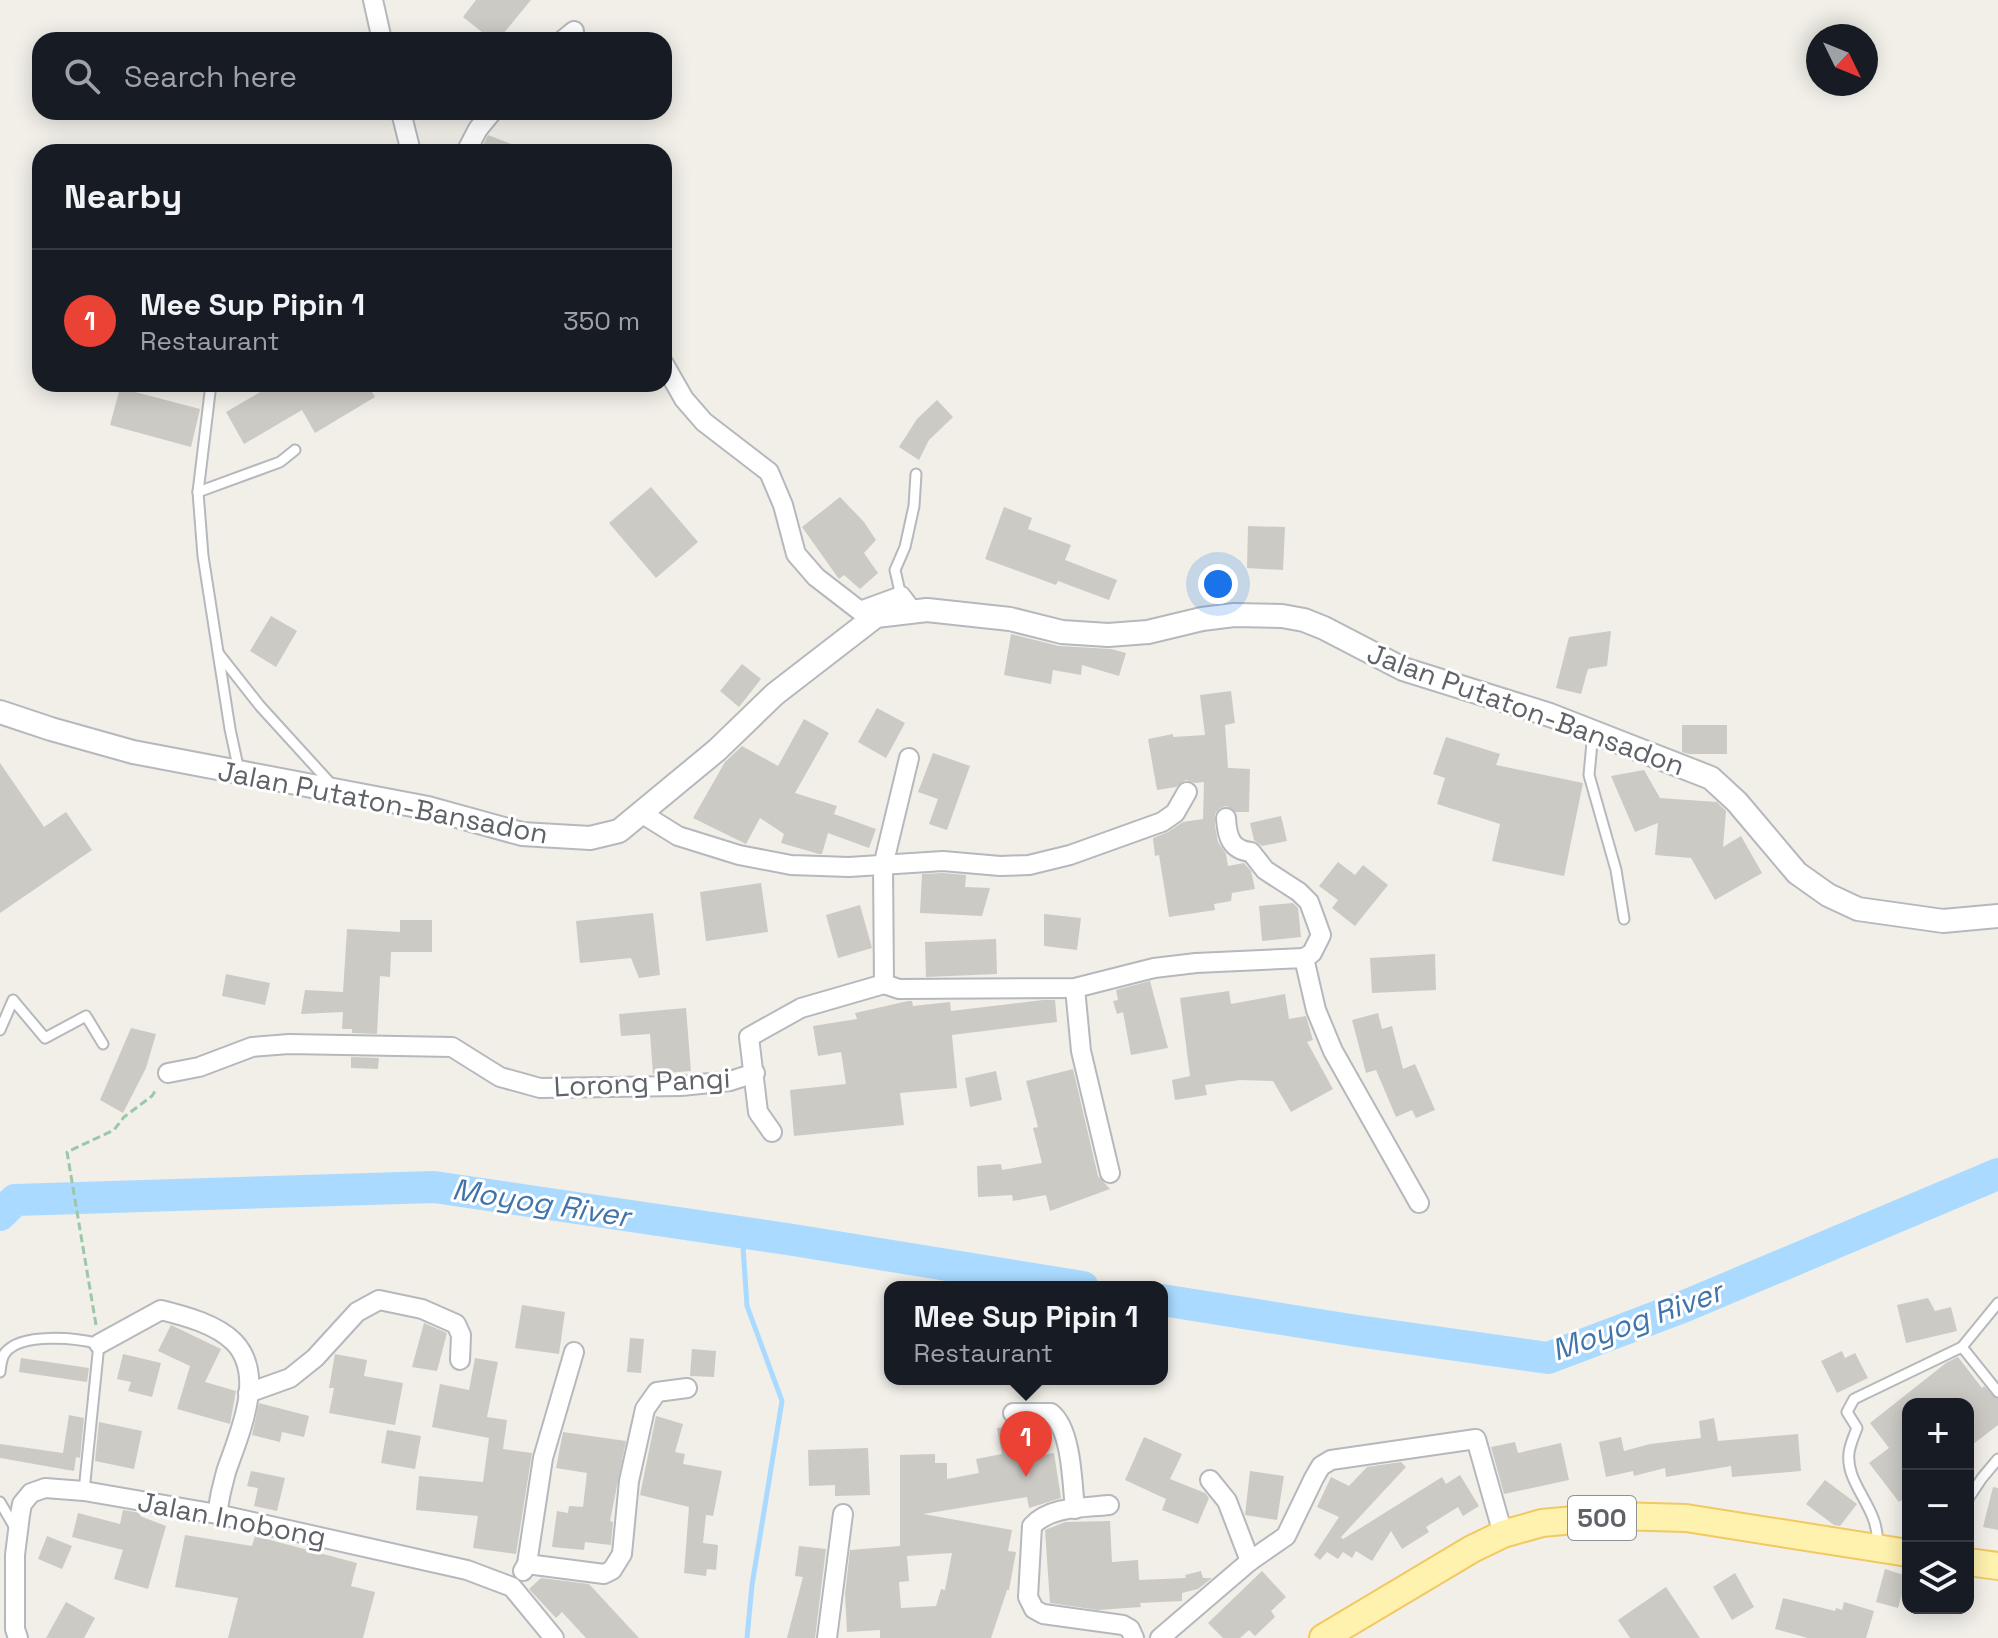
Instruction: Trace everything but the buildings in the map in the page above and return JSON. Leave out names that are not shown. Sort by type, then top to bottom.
[{"type":"main road","name":"500","points":[[1323,1638],[1433,1570],[1503,1534],[1542,1523],[1654,1516],[1686,1518],[1902,1552]]},
{"type":"main road","points":[[1974,1563],[1998,1566]]},
{"type":"street","points":[[373,0],[380,32]]},
{"type":"street","points":[[403,120],[409,144]]},
{"type":"street","points":[[470,144],[485,120]]},
{"type":"street","points":[[672,378],[684,399],[704,422],[769,472],[783,505],[796,554],[816,577],[860,611],[907,604]]},
{"type":"street","name":"Jalan Putaton-Bansadon","points":[[0,712],[133,752],[428,808],[522,834],[590,838],[619,831],[717,750],[775,694],[876,616],[907,604],[927,610],[1010,619],[1062,632],[1108,635],[1148,632],[1234,615],[1282,616],[1324,628],[1403,669],[1550,715],[1711,778],[1737,802],[1797,873],[1828,895],[1858,909],[1943,921],[1998,916]]},
{"type":"street","points":[[909,758],[883,866],[884,984],[899,989],[1075,988],[1182,964],[1234,959],[1304,958],[1312,953],[1321,935],[1309,902],[1265,870],[1251,852],[1240,851],[1233,846],[1226,818]]},
{"type":"street","points":[[641,813],[678,836],[765,862],[883,866],[943,861],[1000,866],[1048,861],[1131,836],[1175,813],[1187,792]]},
{"type":"street","points":[[1304,958],[1316,1010],[1333,1051],[1419,1203]]},
{"type":"street","name":"Lorong Pangi","points":[[168,1073],[199,1067],[252,1047],[289,1044],[452,1047],[500,1077],[540,1088],[681,1086],[730,1081],[755,1073],[749,1037],[801,1008],[884,984]]},
{"type":"street","points":[[1075,988],[1081,1051],[1110,1173]]},
{"type":"street","points":[[755,1073],[758,1112],[772,1132]]},
{"type":"street","points":[[248,1393],[290,1378],[315,1358],[357,1312],[379,1300],[422,1309],[456,1324],[461,1335],[460,1360]]},
{"type":"street","points":[[99,1344],[161,1310],[191,1317],[236,1344],[247,1371],[247,1417],[227,1470],[217,1514]]},
{"type":"street","points":[[512,1587],[527,1564],[543,1458],[574,1352]]},
{"type":"street","points":[[527,1564],[604,1574],[612,1570],[622,1554],[629,1481],[645,1409],[657,1392],[687,1388]]},
{"type":"street","points":[[1013,1413],[1051,1413],[1059,1421],[1066,1439],[1075,1509]]},
{"type":"street","points":[[1160,1638],[1250,1561],[1286,1536],[1321,1466],[1331,1460],[1476,1439],[1503,1534]]},
{"type":"street","points":[[1210,1480],[1227,1501],[1250,1561]]},
{"type":"street","name":"Jalan Inobong","points":[[18,1638],[15,1629],[16,1531],[22,1504],[31,1493],[45,1488],[84,1491],[217,1514],[467,1570],[512,1587],[554,1638]]},
{"type":"street","points":[[1109,1505],[1051,1512],[1039,1518],[1032,1526],[1028,1597],[1034,1609],[1043,1614],[1123,1625],[1130,1629],[1134,1638]]},
{"type":"street","points":[[827,1638],[843,1514]]},
{"type":"lane","points":[[210,392],[198,492],[203,556],[240,774]]},
{"type":"lane","points":[[198,492],[280,462],[295,450]]},
{"type":"lane","points":[[907,604],[895,570],[905,547],[914,506],[916,474]]},
{"type":"lane","points":[[217,651],[260,706],[337,792]]},
{"type":"lane","points":[[1593,732],[1589,775],[1616,870],[1624,919]]},
{"type":"lane","points":[[0,1030],[13,1000],[45,1038],[86,1016],[103,1044]]},
{"type":"lane","points":[[1876,1548],[1877,1524],[1858,1490],[1848,1454],[1857,1428],[1847,1412],[1849,1404],[1962,1347],[1998,1303]]},
{"type":"lane","points":[[0,1372],[7,1350],[28,1342],[77,1338],[99,1344],[84,1491]]},
{"type":"lane","points":[[1962,1347],[1998,1392]]},
{"type":"lane","points":[[1974,1490],[1998,1459]]},
{"type":"lane","points":[[0,1502],[16,1531]]},
{"type":"path","points":[[99,1344],[67,1152],[114,1130],[136,1106],[152,1096],[168,1073]]},
{"type":"waterway","name":"Moyog River","points":[[1168,1301],[1548,1358],[1685,1306],[1998,1174]]},
{"type":"waterway","name":"Moyog River","points":[[0,1215],[15,1200],[434,1187],[1046,1281]]},
{"type":"waterway","points":[[742,1232],[747,1306],[782,1401],[752,1585],[747,1638]]},
{"type":"place","name":"Mee Sup Pipin 1","points":[[1026,1477]]}]
